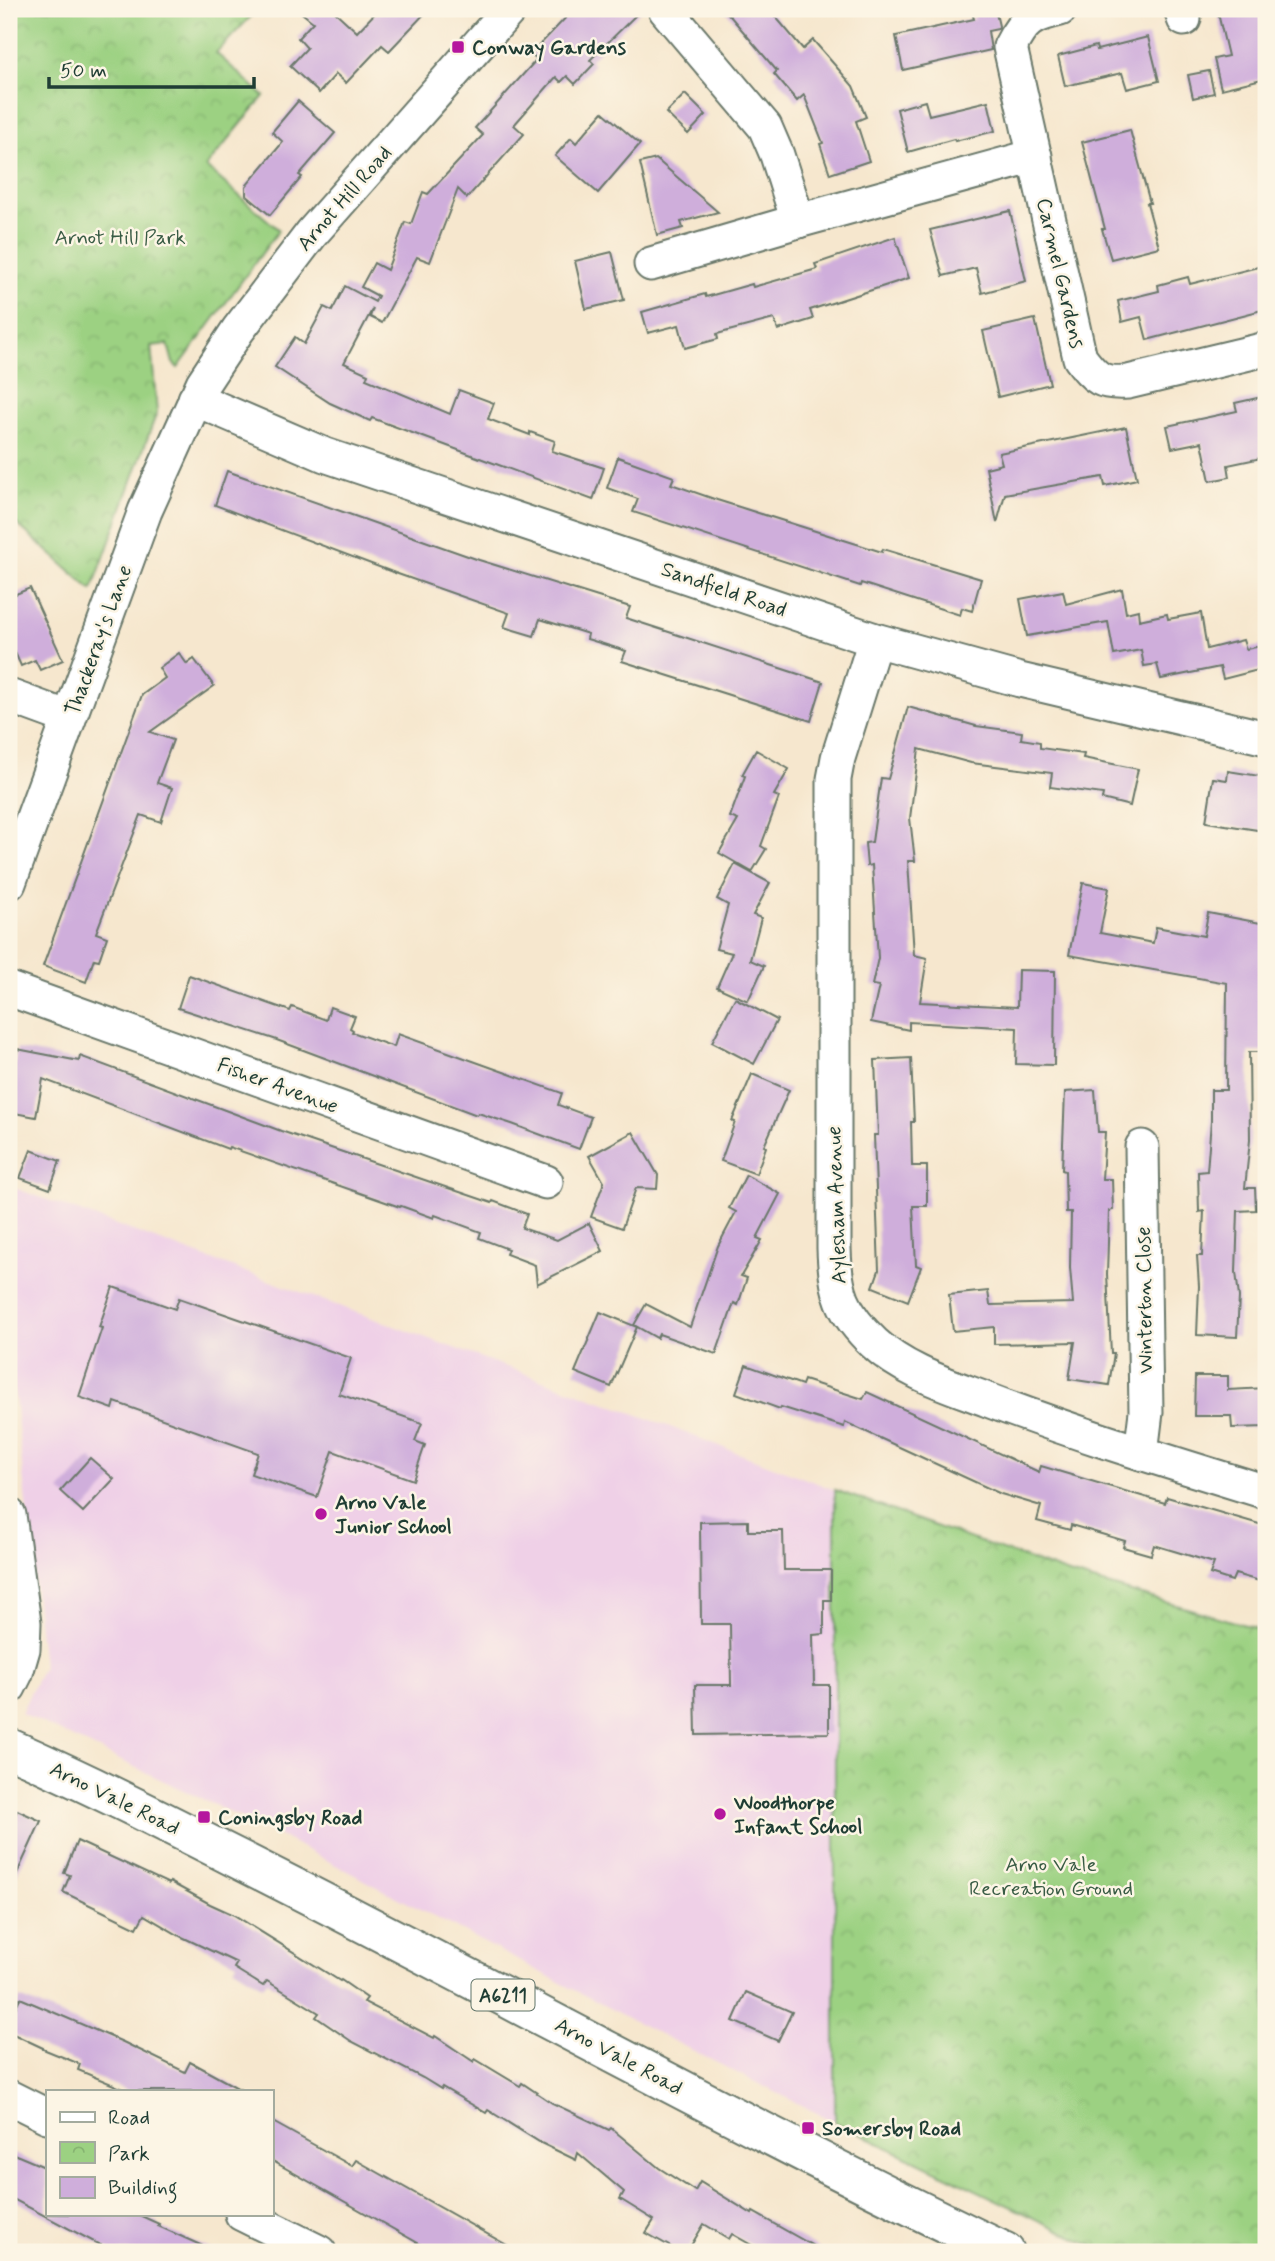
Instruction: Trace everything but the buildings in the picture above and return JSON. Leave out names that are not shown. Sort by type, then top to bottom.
[{"type":"main road","name":"Arno Vale Road","points":[[9,1748],[76,1778],[289,1885],[997,2251]]},
{"type":"street","name":"Arnot Hill Road","points":[[195,399],[238,330],[312,233],[510,9]]},
{"type":"street","points":[[666,9],[765,127],[798,221]]},
{"type":"street","name":"Carmel Gardens","points":[[1060,9],[1028,18],[1010,47],[1080,358],[1092,374],[1109,383],[1128,382],[1266,349]]},
{"type":"street","points":[[651,264],[1035,156]]},
{"type":"street","name":"Thackeray's Lane","points":[[9,883],[145,511],[195,399]]},
{"type":"street","name":"Sandfield Road","points":[[195,399],[325,455],[875,640],[1020,680],[1266,738]]},
{"type":"street","name":"Aylesham Avenue","points":[[875,640],[838,758],[834,779],[834,1235],[835,1279],[846,1308],[875,1344],[930,1378],[1052,1424],[1266,1492]]},
{"type":"street","points":[[9,696],[69,718]]},
{"type":"street","name":"Fisher Avenue","points":[[9,989],[547,1182]]},
{"type":"street","name":"Winterton Close","points":[[1141,1453],[1146,1412],[1146,1147]]},
{"type":"street","points":[[9,1515],[24,1623],[23,1649],[9,1687]]},
{"type":"street","points":[[9,2097],[46,2116]]},
{"type":"street","points":[[246,2216],[319,2252]]},
{"type":"shaded area","name":"Arno Vale Junior School","points":[[9,1186],[644,1417],[835,1490],[835,2122],[626,2017],[286,1839],[21,1713],[43,1666],[9,1339]]},
{"type":"green space","name":"Arnot Hill Park","points":[[9,9],[258,9],[216,53],[264,96],[206,167],[279,230],[178,368],[173,363],[168,344],[151,346],[157,412],[92,590],[9,517]]},
{"type":"green space","name":"Arno Vale Recreation Ground","points":[[835,1490],[1069,1574],[1266,1631],[1266,2252],[1105,2252],[835,2122]]},
{"type":"place","name":"Conway Gardens","points":[[458,47]]},
{"type":"place","name":"Arno Vale Junior School","points":[[321,1514]]},
{"type":"place","name":"Woodthorpe Infant School","points":[[720,1814]]},
{"type":"place","name":"Coningsby Road","points":[[204,1817]]},
{"type":"place","name":"Somersby Road","points":[[808,2128]]}]
